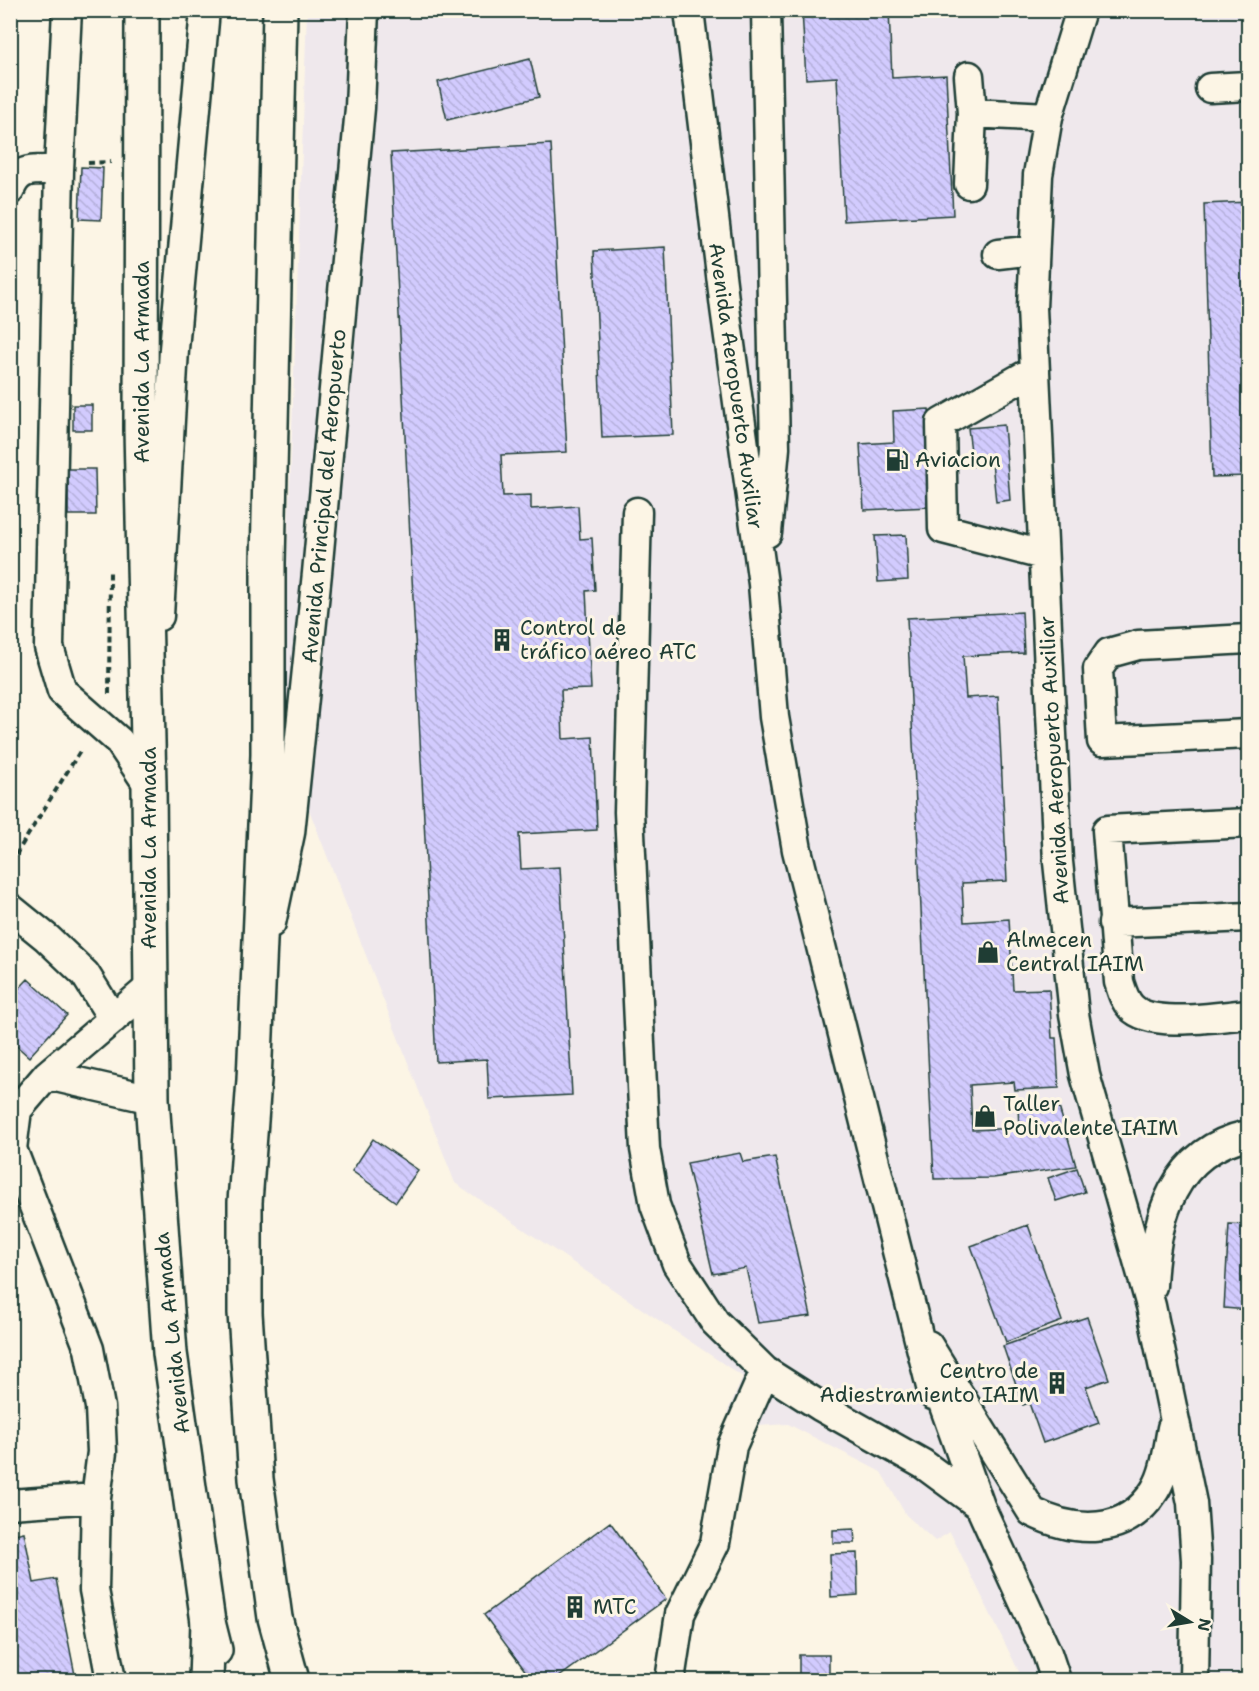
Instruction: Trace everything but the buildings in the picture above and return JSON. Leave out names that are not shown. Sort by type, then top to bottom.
[{"type":"main road","name":"Avenida La Armada","points":[[142,10],[141,429],[149,786],[149,988],[152,1099],[170,1353],[208,1622],[222,1680]]},
{"type":"main road","points":[[280,10],[268,563],[268,755],[259,978],[245,1202],[245,1313],[256,1479],[275,1618],[292,1680]]},
{"type":"main road","points":[[206,1680],[208,1622]]},
{"type":"lane","points":[[67,10],[59,170],[49,647],[62,691],[119,741],[149,786]]},
{"type":"lane","points":[[149,786],[174,349],[205,10]]},
{"type":"lane","name":"Avenida Principal del Aeropuerto","points":[[259,978],[290,833],[360,108],[364,10]]},
{"type":"lane","name":"Avenida Aeropuerto Auxiliar","points":[[689,10],[762,584],[774,717],[797,850],[933,1395]]},
{"type":"lane","points":[[762,584],[775,448],[766,10]]},
{"type":"lane","name":"Avenida Aeropuerto Auxiliar","points":[[1081,10],[1048,117],[1038,175],[1032,308],[1058,862],[1074,1014],[1085,1075],[1151,1306],[1175,1412],[1192,1503],[1196,1560],[1194,1680]]},
{"type":"lane","points":[[969,76],[972,113],[969,184]]},
{"type":"lane","points":[[1210,88],[1248,86]]},
{"type":"lane","points":[[972,113],[1048,117]]},
{"type":"lane","points":[[10,190],[15,178],[22,171],[59,170]]},
{"type":"lane","points":[[998,254],[1034,250]]},
{"type":"lane","points":[[1035,369],[941,423],[943,529],[1043,555]]},
{"type":"lane","points":[[637,512],[628,812],[645,1149],[655,1204],[677,1264],[715,1322],[765,1371],[820,1406],[923,1464],[980,1506]]},
{"type":"lane","points":[[1248,639],[1138,645],[1109,653],[1103,658],[1098,669],[1102,741],[1248,734]]},
{"type":"lane","points":[[1248,823],[1107,830],[1113,923],[1119,982],[1124,998],[1132,1008],[1145,1017],[1164,1019],[1248,1014]]},
{"type":"lane","points":[[10,908],[85,974],[113,1019]]},
{"type":"lane","points":[[1113,923],[1248,917]]},
{"type":"lane","points":[[111,1680],[94,1590],[96,1498],[102,1452],[100,1407],[89,1349],[12,1149],[17,1110],[47,1075],[149,988]]},
{"type":"lane","points":[[47,1075],[152,1099]]},
{"type":"lane","points":[[1151,1306],[1153,1262],[1158,1234],[1166,1206],[1179,1181],[1191,1163],[1205,1152],[1248,1135]]},
{"type":"lane","points":[[915,1322],[1032,1512],[1055,1523],[1096,1528],[1116,1522],[1137,1510],[1155,1490],[1166,1462],[1175,1412]]},
{"type":"lane","name":"Avenida Aeropuerto Auxiliar","points":[[915,1322],[980,1506],[1047,1653],[1056,1680]]},
{"type":"lane","points":[[670,1680],[680,1614],[715,1543],[732,1446],[765,1371]]},
{"type":"lane","points":[[10,1504],[96,1498]]},
{"type":"path","points":[[114,151],[114,162]]},
{"type":"path","points":[[10,864],[109,704],[110,563]]},
{"type":"shaded area","points":[[307,11],[1248,11],[1248,1680],[1023,1680],[950,1532],[935,1541],[906,1515],[881,1472],[788,1424],[758,1426],[727,1413],[743,1377],[455,1183],[281,738]]},
{"type":"place","name":"Aviacion","points":[[897,460]]},
{"type":"place","name":"Control de tráfico aéreo ATC","points":[[502,640]]},
{"type":"place","name":"Almecen Central IAIM","points":[[988,952]]},
{"type":"place","name":"Taller Polivalente IAIM","points":[[985,1116]]},
{"type":"place","name":"Centro de Adiestramiento IAIM","points":[[1057,1383]]},
{"type":"place","name":"MTC","points":[[575,1607]]}]
